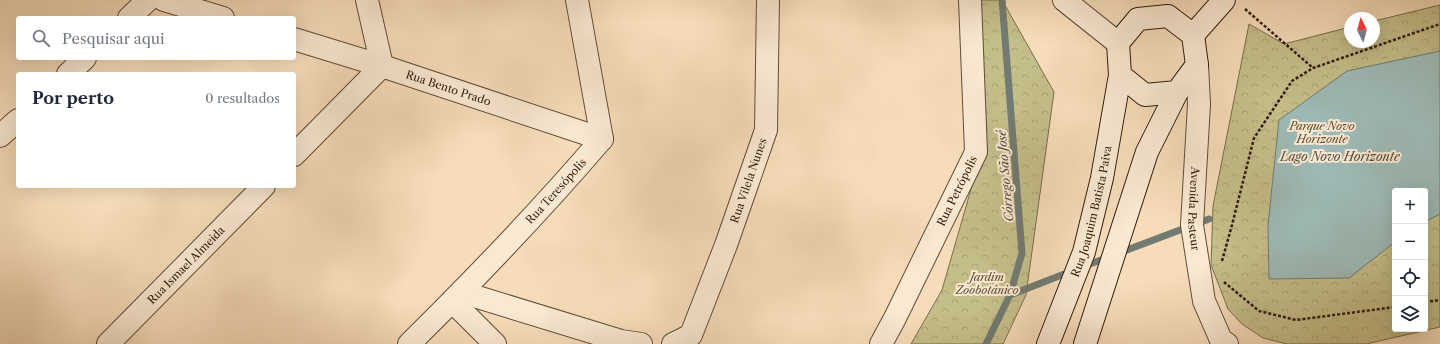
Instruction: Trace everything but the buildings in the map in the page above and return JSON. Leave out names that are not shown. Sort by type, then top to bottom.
[{"type":"street","points":[[131,16],[148,0]]},
{"type":"street","points":[[164,0],[216,16]]},
{"type":"street","points":[[296,153],[382,66],[367,0]]},
{"type":"street","points":[[577,0],[602,139]]},
{"type":"street","name":"Rua Vilela Nunes","points":[[673,344],[691,335],[726,245],[766,130],[768,0]]},
{"type":"street","name":"Rua Petrópolis","points":[[881,344],[976,152],[970,0]]},
{"type":"street","points":[[1064,0],[1118,43],[1138,19],[1147,0]]},
{"type":"street","points":[[1192,35],[1232,2]]},
{"type":"street","points":[[1085,344],[1147,152],[1177,92],[1197,65],[1192,35],[1168,16],[1138,19]]},
{"type":"street","name":"Rua Bento Prado","points":[[296,40],[382,66],[602,139]]},
{"type":"street","name":"Rua Joaquim Batista Paiva","points":[[1048,344],[1084,252],[1102,178],[1120,75],[1118,43]]},
{"type":"street","points":[[70,72],[83,60]]},
{"type":"street","name":"Avenida Pasteur","points":[[1197,65],[1199,104],[1192,225],[1204,301],[1221,340],[1227,344]]},
{"type":"street","points":[[1120,75],[1145,95],[1177,92]]},
{"type":"street","points":[[0,136],[16,122]]},
{"type":"street","name":"Rua Teresópolis","points":[[409,344],[457,296],[565,182],[602,139]]},
{"type":"street","name":"Rua Ismael Almeida","points":[[108,344],[262,188]]},
{"type":"street","points":[[457,296],[495,344]]},
{"type":"street","points":[[457,296],[621,341],[641,344]]},
{"type":"path","points":[[1232,2],[1313,68]]},
{"type":"path","points":[[1222,261],[1254,138],[1292,81],[1313,68],[1440,24]]},
{"type":"path","points":[[1223,281],[1259,311],[1296,320],[1392,307]]},
{"type":"path","points":[[1428,302],[1440,300]]},
{"type":"green space","name":"Jardim Zoobotânico","points":[[977,0],[1002,0],[1054,92],[1026,295],[1003,344],[911,344],[942,290],[986,137]]},
{"type":"green space","name":"Parque Novo Horizonte","points":[[1440,5],[1440,327],[1428,330],[1428,188],[1392,188],[1392,332],[1418,332],[1366,344],[1287,344],[1263,338],[1242,324],[1228,309],[1211,265],[1213,206],[1249,24],[1284,44],[1344,29],[1344,48],[1380,48],[1380,20]]},
{"type":"water","name":"Lago Novo Horizonte","points":[[1440,51],[1440,214],[1428,220],[1428,188],[1392,188],[1392,244],[1349,278],[1269,279],[1268,225],[1279,120],[1347,71]]},
{"type":"waterway","name":"Córrego São José","points":[[986,344],[1010,295],[1022,253],[1002,0]]},
{"type":"waterway","points":[[1119,253],[1209,219]]},
{"type":"waterway","points":[[1084,266],[1110,257]]},
{"type":"waterway","points":[[1010,295],[1072,271]]}]
